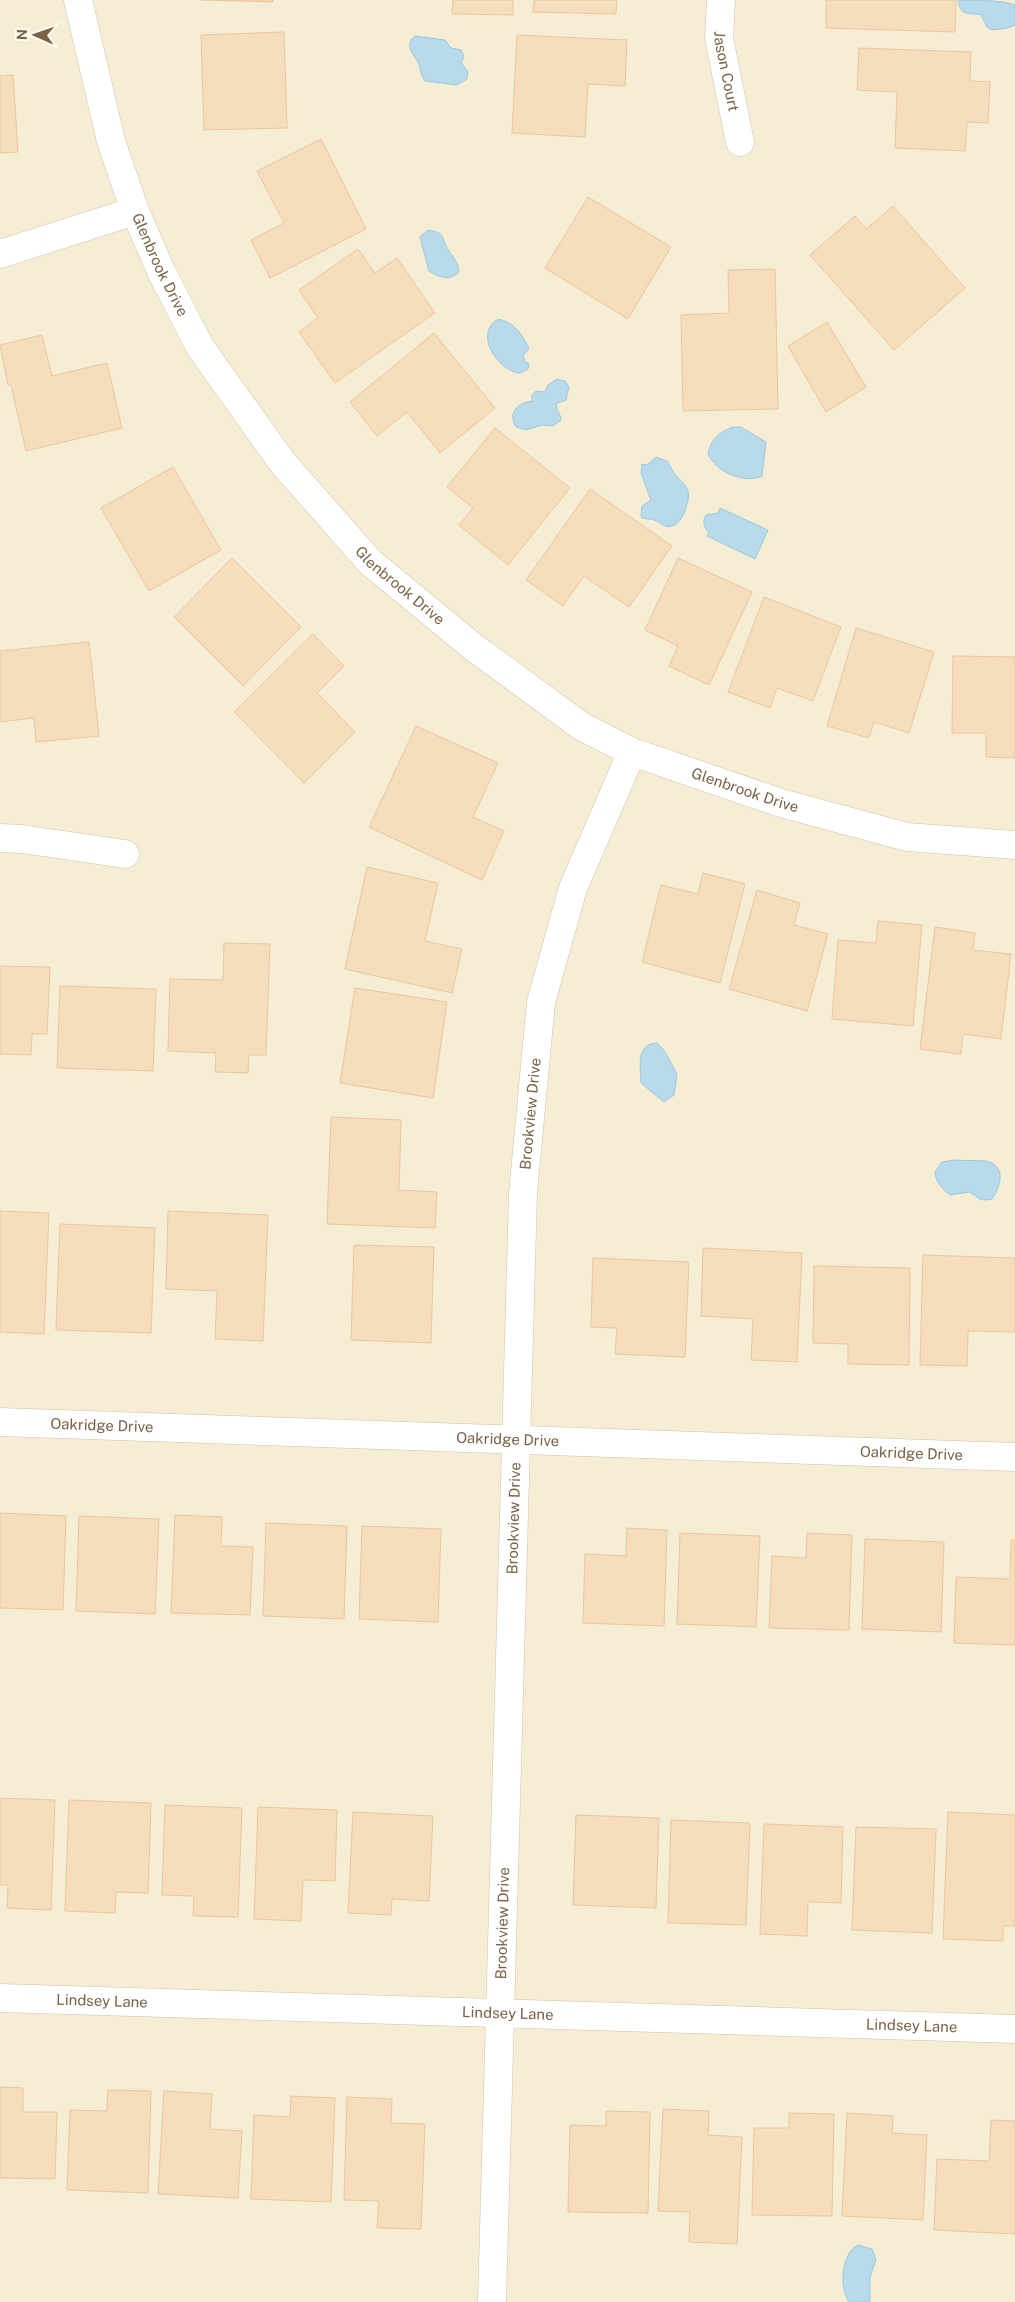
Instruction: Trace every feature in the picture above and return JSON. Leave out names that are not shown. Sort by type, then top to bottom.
[{"type":"street","name":"Glenbrook Drive","points":[[78,0],[111,140],[134,211],[161,271],[200,347],[282,462],[370,562],[472,646],[573,720],[632,752],[781,803],[907,836],[1015,845]]},
{"type":"street","name":"Jason Court","points":[[721,0],[720,38],[740,142]]},
{"type":"street","points":[[0,254],[134,211]]},
{"type":"street","name":"Brookview Drive","points":[[492,2302],[523,1193],[541,1002],[573,888],[632,752]]},
{"type":"street","points":[[0,838],[22,839],[126,854]]},
{"type":"street","name":"Oakridge Drive","points":[[0,1422],[1015,1457]]},
{"type":"street","name":"Lindsey Lane","points":[[0,1998],[500,2015],[1015,2029]]},
{"type":"shaded area","points":[[0,0],[1015,0],[1015,2302],[0,2302]]},
{"type":"water","points":[[958,0],[995,1],[1015,5],[1015,25],[992,30],[987,27],[981,15],[965,13],[961,9]]},
{"type":"water","points":[[415,36],[445,40],[451,48],[461,50],[464,57],[461,62],[468,72],[467,79],[457,85],[425,81],[410,47],[411,40]]},
{"type":"water","points":[[428,230],[440,234],[456,261],[459,272],[452,277],[436,275],[429,271],[420,237]]},
{"type":"water","points":[[498,319],[509,323],[517,329],[529,348],[523,356],[525,362],[529,364],[528,369],[520,373],[509,370],[495,357],[491,349],[488,333],[491,325]]},
{"type":"water","points":[[557,379],[565,381],[569,387],[566,400],[557,403],[561,420],[553,426],[542,425],[526,430],[516,427],[513,417],[515,409],[522,404],[532,401],[532,395],[536,391],[545,392],[548,385]]},
{"type":"water","points":[[733,427],[741,427],[766,442],[762,476],[747,478],[731,475],[717,466],[708,454],[711,444],[717,436]]},
{"type":"water","points":[[656,457],[667,461],[688,493],[688,501],[682,518],[672,526],[642,518],[641,515],[642,506],[651,500],[641,473],[642,464],[647,465]]},
{"type":"water","points":[[720,508],[768,530],[755,559],[707,536],[709,533],[704,524],[706,515],[718,513]]},
{"type":"water","points":[[657,1043],[666,1053],[677,1074],[674,1095],[664,1102],[641,1083],[640,1064],[642,1052],[650,1044]]},
{"type":"water","points":[[954,1160],[985,1161],[997,1167],[1000,1182],[992,1199],[981,1199],[969,1192],[950,1195],[942,1188],[936,1179],[935,1172],[942,1162]]},
{"type":"water","points":[[858,2245],[872,2249],[876,2260],[870,2277],[870,2302],[849,2302],[844,2288],[843,2271],[845,2263],[852,2249]]},
{"type":"building","points":[[201,0],[273,0],[273,2]]},
{"type":"building","points":[[453,0],[513,0],[513,15],[452,14]]},
{"type":"building","points":[[534,0],[617,0],[616,14],[533,12]]},
{"type":"building","points":[[826,0],[956,0],[955,32],[826,28]]},
{"type":"building","points":[[284,32],[287,128],[204,130],[201,35]]},
{"type":"building","points":[[517,35],[627,40],[625,86],[588,84],[585,137],[512,133]]},
{"type":"building","points":[[859,48],[971,52],[970,81],[990,82],[988,123],[967,122],[965,151],[895,148],[897,92],[857,90]]},
{"type":"building","points":[[13,75],[18,152],[0,153],[0,76]]},
{"type":"building","points":[[321,139],[366,229],[270,278],[251,240],[284,223],[257,171]]},
{"type":"building","points":[[588,197],[671,247],[628,319],[545,268]]},
{"type":"building","points":[[893,206],[965,288],[894,350],[810,255],[855,216],[866,229]]},
{"type":"building","points":[[358,249],[375,273],[397,258],[435,313],[335,383],[299,332],[318,318],[299,290]]},
{"type":"building","points":[[775,269],[778,409],[683,411],[681,315],[729,313],[728,270]]},
{"type":"building","points":[[827,322],[866,387],[826,412],[788,346]]},
{"type":"building","points":[[434,333],[495,408],[440,453],[407,412],[377,436],[350,402]]},
{"type":"building","points":[[42,335],[52,376],[107,363],[122,428],[26,451],[11,385],[8,385],[0,345]]},
{"type":"building","points":[[495,428],[570,488],[508,565],[459,525],[473,508],[447,487]]},
{"type":"building","points":[[173,467],[221,550],[149,591],[101,508]]},
{"type":"building","points":[[590,489],[672,546],[629,607],[584,576],[563,606],[526,580]]},
{"type":"building","points":[[232,558],[301,627],[243,686],[174,617]]},
{"type":"building","points":[[678,558],[752,592],[709,685],[669,666],[678,646],[645,630]]},
{"type":"building","points":[[764,597],[841,627],[813,701],[777,688],[770,708],[728,692]]},
{"type":"building","points":[[856,628],[934,652],[909,733],[874,722],[869,738],[827,726]]},
{"type":"building","points":[[313,634],[344,666],[317,693],[355,732],[304,783],[234,712]]},
{"type":"building","points":[[89,642],[99,736],[36,742],[34,718],[0,722],[0,651]]},
{"type":"building","points":[[953,656],[1015,657],[1015,758],[986,757],[986,733],[952,733]]},
{"type":"building","points":[[416,726],[498,763],[473,817],[504,831],[482,880],[369,827]]},
{"type":"building","points":[[367,867],[438,883],[425,941],[462,949],[452,993],[345,969]]},
{"type":"building","points":[[703,873],[745,884],[720,983],[642,962],[661,885],[698,894]]},
{"type":"building","points":[[757,890],[800,903],[794,925],[828,934],[807,1011],[729,989]]},
{"type":"building","points":[[878,921],[922,925],[913,1026],[832,1019],[838,940],[876,943]]},
{"type":"building","points":[[935,927],[975,933],[973,950],[1011,954],[1001,1039],[963,1034],[961,1054],[920,1049]]},
{"type":"building","points":[[224,943],[270,944],[266,1055],[249,1055],[248,1073],[215,1072],[216,1053],[168,1051],[170,979],[223,980]]},
{"type":"building","points":[[0,966],[50,967],[47,1034],[32,1034],[31,1055],[0,1054]]},
{"type":"building","points":[[60,986],[156,989],[153,1071],[57,1068]]},
{"type":"building","points":[[355,988],[447,1002],[433,1098],[340,1083]]},
{"type":"building","points":[[331,1117],[401,1120],[399,1190],[437,1192],[435,1228],[327,1224]]},
{"type":"building","points":[[0,1211],[49,1213],[44,1334],[0,1332]]},
{"type":"building","points":[[168,1211],[268,1215],[263,1341],[215,1339],[217,1291],[166,1289]]},
{"type":"building","points":[[60,1224],[155,1228],[151,1333],[56,1330]]},
{"type":"building","points":[[354,1245],[434,1247],[431,1343],[351,1340]]},
{"type":"building","points":[[703,1248],[802,1253],[797,1362],[751,1360],[753,1319],[701,1316]]},
{"type":"building","points":[[923,1255],[1015,1258],[1015,1332],[968,1331],[967,1366],[920,1365]]},
{"type":"building","points":[[593,1258],[689,1262],[685,1357],[615,1354],[617,1328],[591,1327]]},
{"type":"building","points":[[814,1266],[910,1268],[909,1365],[848,1364],[848,1344],[813,1343]]},
{"type":"building","points":[[0,1513],[66,1516],[63,1610],[0,1608]]},
{"type":"building","points":[[175,1515],[222,1517],[221,1546],[253,1547],[250,1615],[171,1613]]},
{"type":"building","points":[[79,1516],[159,1519],[155,1614],[76,1611]]},
{"type":"building","points":[[266,1523],[347,1526],[344,1619],[263,1616]]},
{"type":"building","points":[[362,1526],[441,1529],[438,1622],[359,1619]]},
{"type":"building","points":[[627,1528],[667,1530],[664,1626],[583,1623],[585,1554],[626,1556]]},
{"type":"building","points":[[680,1533],[760,1536],[756,1627],[677,1624]]},
{"type":"building","points":[[807,1533],[852,1535],[849,1630],[769,1628],[772,1556],[806,1558]]},
{"type":"building","points":[[865,1539],[944,1542],[941,1632],[862,1629]]},
{"type":"building","points":[[1011,1540],[1015,1540],[1015,1645],[954,1643],[956,1577],[1010,1579]]},
{"type":"building","points":[[0,1798],[55,1800],[51,1910],[7,1908],[8,1885],[0,1885]]},
{"type":"building","points":[[69,1800],[151,1803],[148,1893],[116,1892],[115,1913],[65,1911]]},
{"type":"building","points":[[165,1805],[242,1808],[238,1917],[193,1916],[194,1896],[162,1895]]},
{"type":"building","points":[[258,1807],[337,1810],[335,1881],[303,1880],[301,1921],[254,1919]]},
{"type":"building","points":[[353,1812],[433,1816],[429,1901],[392,1899],[391,1915],[348,1913]]},
{"type":"building","points":[[948,1812],[1015,1815],[1015,1926],[1003,1926],[1003,1941],[943,1939]]},
{"type":"building","points":[[576,1815],[659,1818],[656,1908],[573,1905]]},
{"type":"building","points":[[671,1820],[750,1823],[746,1925],[668,1923]]},
{"type":"building","points":[[764,1824],[843,1827],[841,1903],[808,1902],[807,1936],[760,1934]]},
{"type":"building","points":[[856,1827],[936,1829],[932,1933],[852,1930]]},
{"type":"building","points":[[0,2087],[23,2088],[23,2112],[57,2112],[55,2179],[0,2178]]},
{"type":"building","points":[[108,2090],[151,2091],[148,2193],[67,2190],[70,2110],[107,2111]]},
{"type":"building","points":[[164,2091],[212,2094],[210,2129],[242,2131],[238,2198],[158,2194]]},
{"type":"building","points":[[291,2096],[335,2098],[331,2202],[251,2199],[254,2115],[290,2117]]},
{"type":"building","points":[[347,2097],[392,2099],[391,2123],[425,2124],[421,2229],[377,2228],[379,2201],[344,2200]]},
{"type":"building","points":[[663,2109],[709,2111],[708,2135],[742,2137],[737,2244],[689,2242],[690,2212],[658,2211]]},
{"type":"building","points":[[606,2111],[650,2112],[648,2213],[568,2212],[570,2125],[606,2126]]},
{"type":"building","points":[[789,2113],[834,2114],[832,2216],[752,2215],[754,2128],[789,2128]]},
{"type":"building","points":[[847,2113],[893,2116],[892,2133],[927,2135],[923,2220],[842,2216]]},
{"type":"building","points":[[991,2120],[1015,2121],[1015,2234],[934,2230],[937,2159],[989,2161]]}]
